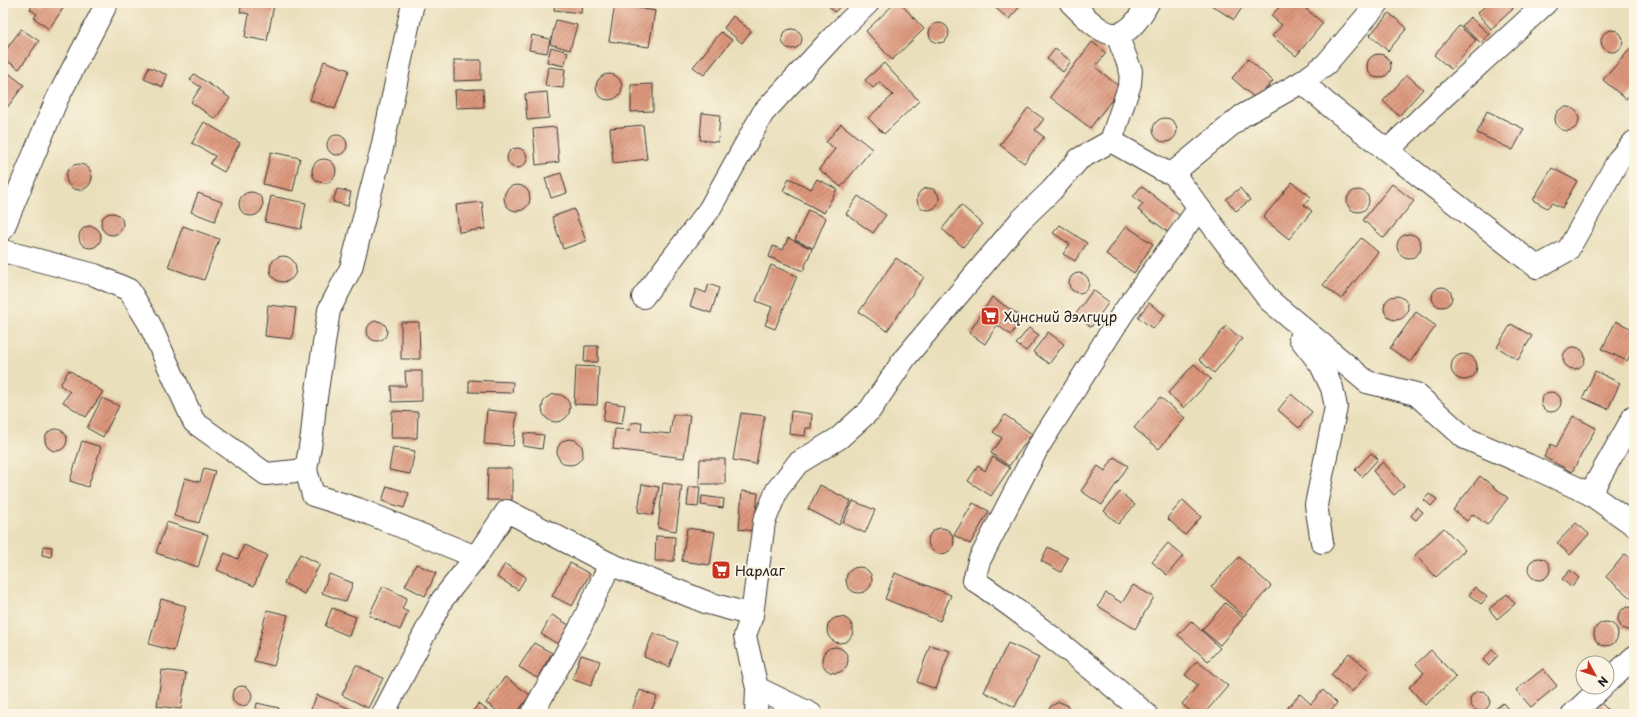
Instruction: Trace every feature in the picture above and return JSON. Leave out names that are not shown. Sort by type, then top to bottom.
[{"type":"street","points":[[3,229],[57,99],[107,3]]},
{"type":"street","points":[[413,3],[382,148],[351,268],[329,310],[306,470],[313,495],[358,509],[476,558]]},
{"type":"street","points":[[643,297],[709,210],[763,113],[833,37],[868,3]]},
{"type":"street","points":[[1071,3],[1090,21],[1104,31],[1117,35],[1128,30],[1140,18],[1148,3]]},
{"type":"street","points":[[1173,173],[1242,116],[1302,82],[1326,64],[1378,3]]},
{"type":"street","points":[[1388,150],[1438,101],[1546,3]]},
{"type":"street","points":[[756,714],[757,688],[745,636],[752,615],[764,522],[777,490],[798,463],[839,438],[870,410],[905,358],[1020,221],[1052,190],[1079,159],[1111,141],[1130,84],[1131,71],[1117,35]]},
{"type":"street","points":[[1302,82],[1331,107],[1537,267],[1568,250],[1619,159],[1634,142]]},
{"type":"street","points":[[1111,141],[1164,171],[1173,173],[1269,300],[1321,365],[1332,388],[1336,407],[1316,505],[1322,542]]},
{"type":"street","points":[[1146,714],[1083,661],[974,580],[979,561],[1038,447],[1123,313],[1199,208]]},
{"type":"street","points":[[3,251],[94,275],[129,290],[149,323],[194,422],[266,474],[306,470]]},
{"type":"street","points":[[1269,300],[1367,382],[1416,394],[1465,438],[1528,464],[1590,494],[1634,525]]},
{"type":"street","points":[[1590,494],[1634,416]]},
{"type":"street","points":[[383,714],[442,600],[476,558],[507,511],[610,564],[708,603],[752,615]]},
{"type":"street","points":[[532,714],[580,628],[610,564]]},
{"type":"street","points":[[1615,675],[1634,657]]},
{"type":"street","points":[[757,688],[811,714]]},
{"type":"street","points":[[1573,714],[1593,695]]},
{"type":"building","points":[[34,3],[42,6],[44,3],[66,4],[49,29],[34,18],[37,14],[30,9]]},
{"type":"building","points":[[242,3],[265,3],[274,5],[267,41],[245,37],[249,14],[240,12]]},
{"type":"building","points":[[555,3],[582,3],[581,13],[554,10]]},
{"type":"building","points":[[826,3],[843,3],[835,12]]},
{"type":"building","points":[[895,3],[900,3],[924,29],[892,60],[866,31]]},
{"type":"building","points":[[994,3],[1023,3],[1009,19],[992,5]]},
{"type":"building","points":[[1208,3],[1245,3],[1234,20]]},
{"type":"building","points":[[1283,3],[1299,3],[1323,23],[1296,56],[1272,36],[1282,25],[1271,16]]},
{"type":"building","points":[[1489,3],[1507,3],[1513,9],[1491,29],[1477,13]]},
{"type":"building","points":[[615,4],[655,11],[649,47],[609,41]]},
{"type":"building","points":[[1389,13],[1407,28],[1388,51],[1370,35]]},
{"type":"building","points":[[733,16],[751,31],[742,43],[724,28]]},
{"type":"building","points":[[1470,17],[1489,34],[1481,43],[1462,26]]},
{"type":"building","points":[[556,20],[577,25],[570,50],[550,44]]},
{"type":"building","points":[[939,23],[946,26],[949,33],[946,40],[939,43],[932,40],[929,33],[932,26]]},
{"type":"building","points":[[1459,26],[1476,40],[1451,69],[1434,55]]},
{"type":"building","points":[[21,29],[39,41],[19,69],[3,58],[3,54]]},
{"type":"building","points":[[792,29],[799,32],[802,39],[799,46],[792,49],[785,46],[782,39],[785,32]]},
{"type":"building","points":[[1612,30],[1620,33],[1623,41],[1620,49],[1612,52],[1604,49],[1601,41],[1604,33]]},
{"type":"building","points":[[721,32],[732,40],[704,75],[693,67]]},
{"type":"building","points":[[532,35],[550,39],[547,53],[529,50]]},
{"type":"building","points":[[1092,42],[1106,53],[1095,67],[1121,88],[1090,128],[1050,97]]},
{"type":"building","points":[[551,47],[568,52],[564,66],[547,62]]},
{"type":"building","points":[[1632,47],[1634,49],[1634,90],[1626,99],[1603,80]]},
{"type":"building","points":[[1055,49],[1071,61],[1063,72],[1047,59]]},
{"type":"building","points":[[1379,54],[1387,58],[1391,66],[1387,74],[1379,78],[1371,74],[1367,66],[1371,58]]},
{"type":"building","points":[[1248,59],[1273,81],[1256,99],[1232,78]]},
{"type":"building","points":[[454,60],[481,60],[481,80],[454,81]]},
{"type":"building","points":[[324,61],[349,70],[335,109],[310,100]]},
{"type":"building","points":[[884,63],[919,101],[884,134],[868,118],[893,95],[880,82],[873,88],[865,80]]},
{"type":"building","points":[[149,67],[167,75],[163,87],[144,79]]},
{"type":"building","points":[[548,67],[565,69],[563,88],[545,86]]},
{"type":"building","points":[[3,69],[24,85],[3,113]]},
{"type":"building","points":[[194,74],[230,98],[215,119],[191,102],[201,87],[190,80]]},
{"type":"building","points":[[609,74],[618,78],[622,87],[618,96],[609,100],[600,96],[596,87],[600,78]]},
{"type":"building","points":[[1407,75],[1423,89],[1399,116],[1383,101]]},
{"type":"building","points":[[653,84],[653,111],[631,112],[631,85]]},
{"type":"building","points":[[483,89],[484,107],[456,108],[455,90]]},
{"type":"building","points":[[547,92],[549,118],[527,120],[525,94]]},
{"type":"building","points":[[1567,107],[1572,108],[1578,114],[1578,124],[1572,130],[1567,131],[1562,130],[1556,124],[1555,119],[1556,114],[1562,108]]},
{"type":"building","points":[[1028,108],[1044,119],[1035,130],[1044,137],[1024,163],[1000,145]]},
{"type":"building","points":[[1487,111],[1524,129],[1513,150],[1477,133]]},
{"type":"building","points":[[702,113],[720,115],[718,142],[700,140]]},
{"type":"building","points":[[1165,118],[1170,119],[1176,125],[1176,135],[1170,141],[1165,142],[1160,141],[1154,135],[1153,130],[1154,125],[1160,119]]},
{"type":"building","points":[[204,122],[240,143],[224,172],[210,164],[215,156],[192,143]]},
{"type":"building","points":[[841,124],[872,149],[841,187],[819,169],[835,149],[826,142]]},
{"type":"building","points":[[643,125],[647,159],[613,163],[610,128]]},
{"type":"building","points":[[556,127],[559,162],[536,165],[533,129]]},
{"type":"building","points":[[337,135],[344,138],[347,145],[344,152],[337,155],[330,152],[327,145],[330,138]]},
{"type":"building","points":[[517,148],[524,151],[527,158],[524,165],[517,168],[510,165],[507,158],[510,151]]},
{"type":"building","points":[[271,152],[300,158],[293,191],[263,184]]},
{"type":"building","points":[[319,159],[329,159],[336,166],[336,176],[329,183],[319,183],[312,176],[312,166]]},
{"type":"building","points":[[79,164],[88,168],[92,177],[88,186],[79,190],[70,186],[66,177],[70,168]]},
{"type":"building","points":[[1552,168],[1577,181],[1562,208],[1552,203],[1547,208],[1533,200]]},
{"type":"building","points":[[561,173],[567,193],[551,198],[545,178]]},
{"type":"building","points":[[789,178],[811,189],[817,179],[837,189],[824,213],[783,191]]},
{"type":"building","points":[[1292,182],[1311,197],[1304,205],[1312,211],[1289,239],[1263,218]]},
{"type":"building","points":[[1392,184],[1414,201],[1384,238],[1363,220]]},
{"type":"building","points":[[517,185],[526,189],[530,198],[526,207],[517,211],[508,207],[504,198],[508,189]]},
{"type":"building","points":[[1141,186],[1180,216],[1168,232],[1138,210],[1143,204],[1133,197]]},
{"type":"building","points":[[928,188],[936,191],[939,199],[936,207],[928,210],[920,207],[917,199],[920,191]]},
{"type":"building","points":[[1240,188],[1250,200],[1236,211],[1226,199]]},
{"type":"building","points":[[337,189],[351,192],[348,206],[333,202]]},
{"type":"building","points":[[1354,190],[1362,190],[1369,197],[1369,205],[1362,212],[1354,212],[1347,205],[1347,197]]},
{"type":"building","points":[[251,192],[256,193],[262,199],[262,209],[256,215],[251,216],[246,215],[240,209],[239,204],[240,199],[246,193]]},
{"type":"building","points":[[198,193],[222,202],[215,221],[191,212]]},
{"type":"building","points":[[271,196],[306,203],[301,229],[265,222]]},
{"type":"building","points":[[858,196],[886,215],[873,233],[846,214]]},
{"type":"building","points":[[482,202],[485,229],[459,232],[456,205]]},
{"type":"building","points":[[961,205],[983,224],[963,247],[942,229]]},
{"type":"building","points":[[574,209],[586,241],[563,249],[552,217]]},
{"type":"building","points":[[808,210],[826,218],[813,248],[795,240]]},
{"type":"building","points":[[112,213],[120,216],[123,224],[120,232],[112,235],[104,232],[101,224],[104,216]]},
{"type":"building","points":[[1060,225],[1087,243],[1075,261],[1063,254],[1070,244],[1053,233]]},
{"type":"building","points":[[90,226],[98,229],[101,237],[98,245],[90,248],[82,245],[79,237],[82,229]]},
{"type":"building","points":[[183,226],[219,239],[204,280],[168,267]]},
{"type":"building","points":[[1126,226],[1153,244],[1134,273],[1106,254]]},
{"type":"building","points":[[1409,234],[1417,238],[1421,246],[1417,254],[1409,258],[1401,254],[1397,246],[1401,238]]},
{"type":"building","points":[[788,238],[812,249],[803,271],[769,257],[773,246],[783,250]]},
{"type":"building","points":[[1361,238],[1378,252],[1341,299],[1323,285]]},
{"type":"building","points":[[283,256],[292,260],[296,269],[292,278],[283,282],[274,278],[270,269],[274,260]]},
{"type":"building","points":[[896,258],[924,277],[887,331],[859,312]]},
{"type":"building","points":[[771,265],[797,276],[775,329],[765,325],[772,307],[756,301]]},
{"type":"building","points":[[1079,273],[1086,276],[1089,283],[1086,290],[1079,293],[1072,290],[1069,283],[1072,276]]},
{"type":"building","points":[[709,284],[719,288],[711,313],[690,306],[696,289],[706,293]]},
{"type":"building","points":[[1442,287],[1449,290],[1452,297],[1449,304],[1442,307],[1435,304],[1432,297],[1435,290]]},
{"type":"building","points":[[1093,290],[1109,302],[1091,327],[1075,315]]},
{"type":"building","points":[[1396,296],[1405,299],[1408,308],[1405,317],[1396,320],[1387,317],[1384,308],[1387,299]]},
{"type":"building","points":[[992,297],[1022,317],[1011,335],[997,325],[985,344],[969,333]]},
{"type":"building","points":[[1149,303],[1165,315],[1153,329],[1138,317]]},
{"type":"building","points":[[268,305],[296,308],[292,339],[265,336]]},
{"type":"building","points":[[1416,312],[1436,326],[1410,362],[1390,348]]},
{"type":"building","points":[[373,321],[381,321],[387,327],[387,335],[381,341],[373,341],[367,335],[367,327]]},
{"type":"building","points":[[1616,321],[1634,330],[1634,347],[1627,361],[1602,349]]},
{"type":"building","points":[[401,322],[419,322],[420,359],[401,359]]},
{"type":"building","points":[[1511,324],[1532,336],[1518,360],[1497,347]]},
{"type":"building","points":[[1226,326],[1242,339],[1214,373],[1199,360]]},
{"type":"building","points":[[1029,328],[1039,335],[1026,351],[1016,344]]},
{"type":"building","points":[[1048,332],[1064,344],[1049,364],[1033,352]]},
{"type":"building","points":[[585,346],[598,346],[598,362],[584,362]]},
{"type":"building","points":[[1570,347],[1578,347],[1585,354],[1585,362],[1578,369],[1570,369],[1563,362],[1563,354]]},
{"type":"building","points":[[1464,354],[1473,358],[1477,367],[1473,376],[1464,380],[1455,376],[1451,367],[1455,358]]},
{"type":"building","points":[[1194,364],[1211,379],[1184,408],[1168,393]]},
{"type":"building","points":[[576,366],[599,367],[597,405],[574,404]]},
{"type":"building","points":[[69,370],[103,392],[86,417],[63,402],[70,392],[60,385]]},
{"type":"building","points":[[405,371],[422,371],[422,401],[392,402],[391,386],[406,386]]},
{"type":"building","points":[[1595,371],[1620,383],[1608,409],[1583,398]]},
{"type":"building","points":[[469,380],[513,382],[512,393],[469,392]]},
{"type":"building","points":[[1551,392],[1558,395],[1561,402],[1558,409],[1551,412],[1544,409],[1541,402],[1544,395]]},
{"type":"building","points":[[556,394],[566,398],[570,408],[566,418],[556,422],[546,418],[542,408],[546,398]]},
{"type":"building","points":[[1291,394],[1312,412],[1299,428],[1278,410]]},
{"type":"building","points":[[1160,397],[1185,418],[1159,449],[1134,428]]},
{"type":"building","points":[[102,398],[119,406],[103,437],[87,428]]},
{"type":"building","points":[[606,402],[625,405],[622,424],[603,421]]},
{"type":"building","points":[[487,410],[517,413],[513,446],[484,444]]},
{"type":"building","points":[[392,411],[418,412],[417,438],[391,438]]},
{"type":"building","points":[[791,411],[812,414],[811,428],[806,428],[805,436],[789,434]]},
{"type":"building","points":[[741,413],[765,416],[756,464],[733,460]]},
{"type":"building","points":[[673,415],[690,415],[684,458],[613,449],[615,429],[630,430],[631,423],[642,422],[641,431],[670,434]]},
{"type":"building","points":[[1005,415],[1032,434],[1009,466],[991,453],[1002,438],[993,432]]},
{"type":"building","points":[[1573,416],[1596,428],[1572,472],[1544,457],[1551,444],[1556,447]]},
{"type":"building","points":[[56,429],[64,432],[67,440],[64,448],[56,451],[48,448],[45,440],[48,432]]},
{"type":"building","points":[[524,433],[544,435],[542,449],[523,446]]},
{"type":"building","points":[[570,439],[579,443],[583,452],[579,461],[570,465],[561,461],[557,452],[561,443]]},
{"type":"building","points":[[82,441],[101,447],[88,487],[70,481]]},
{"type":"building","points":[[393,447],[415,451],[410,474],[389,470]]},
{"type":"building","points":[[1371,453],[1378,459],[1362,477],[1355,470]]},
{"type":"building","points":[[993,457],[1010,468],[991,496],[968,481],[978,466],[985,471]]},
{"type":"building","points":[[1114,457],[1128,466],[1102,505],[1081,491],[1098,466],[1105,471]]},
{"type":"building","points":[[700,459],[725,459],[725,484],[699,484]]},
{"type":"building","points":[[1383,462],[1404,486],[1394,495],[1373,471]]},
{"type":"building","points":[[204,468],[215,471],[199,523],[174,516],[185,478],[200,482]]},
{"type":"building","points":[[488,468],[512,468],[512,500],[487,500]]},
{"type":"building","points":[[1480,476],[1508,498],[1487,525],[1473,514],[1467,521],[1453,510]]},
{"type":"building","points":[[663,483],[682,486],[676,531],[658,528]]},
{"type":"building","points":[[642,484],[659,487],[653,515],[638,512]]},
{"type":"building","points":[[820,485],[851,501],[839,525],[808,509]]},
{"type":"building","points":[[387,486],[409,493],[404,508],[382,501]]},
{"type":"building","points":[[689,487],[700,487],[698,507],[687,506]]},
{"type":"building","points":[[742,491],[758,493],[754,531],[739,529]]},
{"type":"building","points":[[1120,492],[1135,505],[1118,524],[1104,511]]},
{"type":"building","points":[[1429,494],[1437,499],[1431,506],[1424,500]]},
{"type":"building","points":[[702,496],[724,499],[723,508],[701,505]]},
{"type":"building","points":[[1183,500],[1201,517],[1185,535],[1167,518]]},
{"type":"building","points":[[853,501],[875,510],[865,533],[843,523]]},
{"type":"building","points":[[973,503],[989,511],[970,544],[954,535]]},
{"type":"building","points":[[1417,507],[1423,512],[1416,520],[1411,516]]},
{"type":"building","points":[[167,522],[208,535],[198,567],[156,553]]},
{"type":"building","points":[[1576,523],[1589,534],[1570,555],[1557,543]]},
{"type":"building","points":[[687,528],[715,532],[710,565],[682,561]]},
{"type":"building","points":[[941,528],[950,532],[954,541],[950,550],[941,554],[932,550],[928,541],[932,532]]},
{"type":"building","points":[[1444,528],[1465,550],[1436,577],[1415,555]]},
{"type":"building","points":[[656,536],[675,537],[674,561],[655,561]]},
{"type":"building","points":[[1168,543],[1183,556],[1167,575],[1152,562]]},
{"type":"building","points":[[244,545],[267,555],[254,586],[217,570],[225,553],[238,559]]},
{"type":"building","points":[[43,546],[52,547],[51,557],[42,555]]},
{"type":"building","points":[[1048,547],[1068,558],[1061,572],[1041,561]]},
{"type":"building","points":[[300,554],[320,564],[304,594],[284,583]]},
{"type":"building","points":[[1625,554],[1634,561],[1633,600],[1606,577]]},
{"type":"building","points":[[1239,557],[1271,586],[1244,616],[1211,587]]},
{"type":"building","points":[[1539,558],[1547,561],[1550,569],[1547,577],[1539,580],[1531,577],[1528,569],[1531,561]]},
{"type":"building","points":[[570,563],[590,574],[572,606],[552,596]]},
{"type":"building","points":[[416,564],[436,573],[425,596],[405,586]]},
{"type":"building","points":[[505,564],[526,577],[518,590],[497,577]]},
{"type":"building","points":[[859,567],[868,571],[872,580],[868,589],[859,593],[850,589],[846,580],[850,571]]},
{"type":"building","points":[[1570,570],[1579,578],[1571,587],[1562,579]]},
{"type":"building","points":[[895,573],[951,595],[940,621],[885,599]]},
{"type":"building","points":[[329,574],[353,583],[346,602],[322,593]]},
{"type":"building","points":[[1133,585],[1154,597],[1135,629],[1098,606],[1106,593],[1122,603]]},
{"type":"building","points":[[383,586],[407,598],[402,609],[408,612],[400,630],[369,615]]},
{"type":"building","points":[[1475,587],[1487,597],[1481,604],[1469,595]]},
{"type":"building","points":[[1507,594],[1515,604],[1497,619],[1489,609]]},
{"type":"building","points":[[161,599],[186,606],[174,651],[149,644]]},
{"type":"building","points":[[1225,603],[1243,618],[1220,645],[1202,630]]},
{"type":"building","points":[[1627,607],[1634,608],[1634,629],[1629,630],[1622,628],[1618,621],[1620,611]]},
{"type":"building","points":[[332,608],[356,617],[349,636],[325,626]]},
{"type":"building","points":[[267,610],[288,615],[274,666],[254,661]]},
{"type":"building","points":[[552,615],[569,625],[558,644],[541,634]]},
{"type":"building","points":[[840,617],[849,621],[853,630],[849,639],[840,643],[831,639],[827,630],[831,621]]},
{"type":"building","points":[[1191,621],[1220,648],[1208,661],[1178,635]]},
{"type":"building","points":[[1606,622],[1614,626],[1618,634],[1614,642],[1606,646],[1598,642],[1594,634],[1598,626]]},
{"type":"building","points":[[653,633],[678,642],[669,667],[644,657]]},
{"type":"building","points":[[534,643],[552,653],[537,678],[519,667]]},
{"type":"building","points":[[1008,643],[1039,657],[1015,707],[984,692]]},
{"type":"building","points":[[930,645],[950,651],[936,689],[917,682]]},
{"type":"building","points":[[835,647],[844,651],[848,660],[844,669],[835,673],[826,669],[822,660],[826,651]]},
{"type":"building","points":[[1431,650],[1456,677],[1425,705],[1409,687],[1424,673],[1416,664]]},
{"type":"building","points":[[1492,650],[1498,655],[1489,666],[1483,660]]},
{"type":"building","points":[[1349,653],[1370,671],[1352,692],[1331,675]]},
{"type":"building","points":[[581,655],[600,661],[591,686],[572,679]]},
{"type":"building","points":[[1197,661],[1228,686],[1204,714],[1194,714],[1182,704],[1198,685],[1185,675]]},
{"type":"building","points":[[356,665],[383,678],[368,708],[342,695]]},
{"type":"building","points":[[1543,669],[1557,686],[1531,707],[1516,690]]},
{"type":"building","points":[[162,670],[186,673],[181,709],[157,706]]},
{"type":"building","points":[[505,677],[530,695],[516,714],[502,714],[486,703]]},
{"type":"building","points":[[238,686],[246,686],[252,692],[252,700],[246,706],[238,706],[232,700],[232,692]]},
{"type":"building","points":[[640,690],[657,697],[650,714],[630,714]]},
{"type":"building","points":[[1323,690],[1337,703],[1328,714],[1282,714],[1300,694],[1311,704]]},
{"type":"building","points":[[1480,691],[1487,694],[1490,701],[1487,708],[1480,711],[1473,708],[1470,701],[1473,694]]},
{"type":"building","points":[[317,695],[353,710],[351,714],[309,714]]},
{"type":"building","points":[[1059,702],[1067,705],[1072,714],[1046,714],[1051,706]]},
{"type":"building","points":[[1600,702],[1610,712],[1608,714],[1589,714]]},
{"type":"building","points":[[257,703],[279,708],[277,714],[255,714]]},
{"type":"building","points":[[1503,703],[1512,714],[1489,714]]},
{"type":"building","points":[[478,704],[493,714],[471,714]]},
{"type":"place","name":"Хүнсний дэлгүүр","points":[[990,316]]},
{"type":"place","name":"Нарлаг","points":[[721,570]]}]
